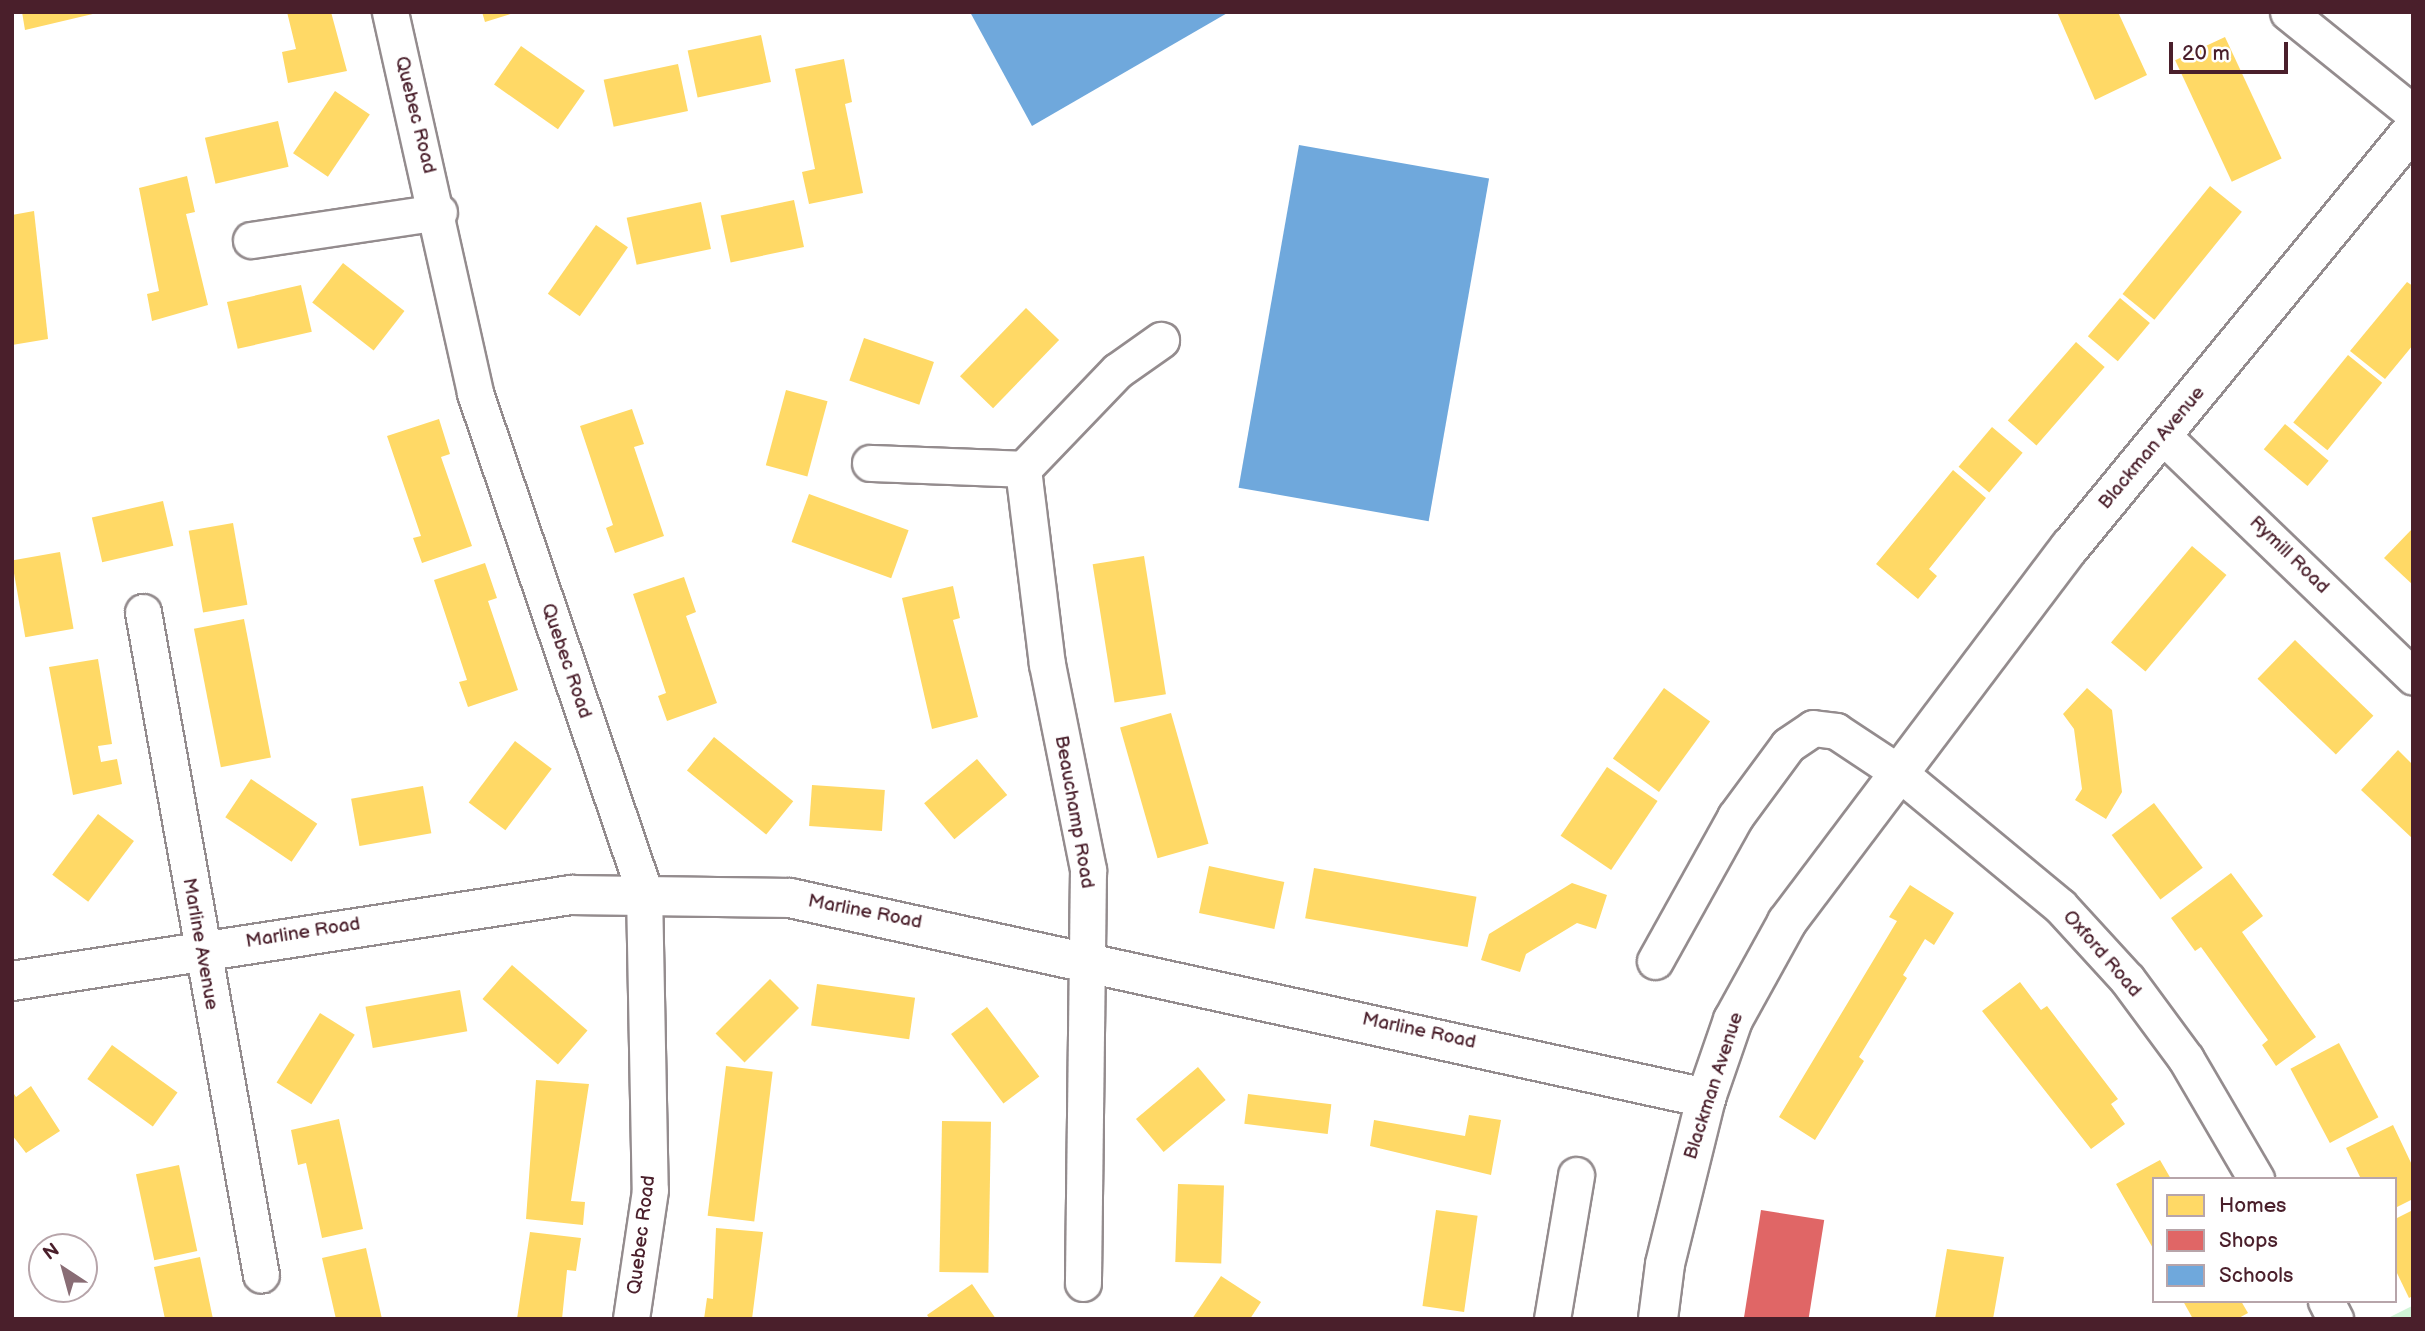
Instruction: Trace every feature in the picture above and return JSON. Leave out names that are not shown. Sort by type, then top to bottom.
[{"type":"street","name":"Quebec Road","points":[[390,12],[439,212],[475,393],[644,891],[651,1177],[631,1319]]},
{"type":"street","points":[[2288,12],[2413,113]]},
{"type":"street","name":"Blackman Avenue","points":[[1658,1319],[1665,1264],[1706,1098],[1733,1020],[1787,922],[1898,772],[2163,436],[2413,130]]},
{"type":"street","points":[[251,240],[439,212]]},
{"type":"street","points":[[870,463],[1023,469],[1117,371],[1161,341]]},
{"type":"street","name":"Rymill Road","points":[[2163,436],[2413,677]]},
{"type":"street","name":"Beauchamp Road","points":[[1023,469],[1047,664],[1087,870],[1089,962],[1082,1001],[1083,1283]]},
{"type":"street","name":"Marline Avenue","points":[[143,612],[200,951],[261,1275]]},
{"type":"street","points":[[1655,961],[1735,817],[1788,745],[1813,728],[1836,731],[1898,772]]},
{"type":"street","name":"Oxford Road","points":[[1898,772],[2060,906],[2127,979],[2186,1059],[2255,1177]]},
{"type":"street","name":"Marline Road","points":[[12,981],[506,902],[644,891],[790,898],[1706,1098]]},
{"type":"street","points":[[1552,1319],[1576,1175]]},
{"type":"street","points":[[2327,1303],[2335,1319]]},
{"type":"green space","points":[[2412,1306],[2413,1319],[2386,1319]]},
{"type":"building: Homes","points":[[22,12],[97,12],[97,13],[25,30]]},
{"type":"building: Homes","points":[[287,12],[331,12],[347,71],[288,83],[282,52],[296,49]]},
{"type":"building: Homes","points":[[482,12],[514,12],[514,13],[485,22]]},
{"type":"building: Homes","points":[[2057,12],[2118,12],[2147,75],[2095,100]]},
{"type":"building: Homes","points":[[761,35],[771,82],[698,98],[688,51]]},
{"type":"building: Homes","points":[[2225,37],[2282,158],[2232,182],[2175,60]]},
{"type":"building: Homes","points":[[521,46],[585,91],[558,129],[494,85]]},
{"type":"building: Homes","points":[[844,59],[852,102],[845,104],[863,193],[809,204],[802,172],[815,169],[795,69]]},
{"type":"building: Homes","points":[[678,64],[688,111],[614,127],[604,80]]},
{"type":"building: Homes","points":[[335,91],[370,114],[328,177],[293,153]]},
{"type":"building: Homes","points":[[278,121],[289,167],[215,184],[205,138]]},
{"type":"building: Homes","points":[[187,176],[195,212],[186,214],[208,305],[152,321],[147,294],[159,291],[139,188]]},
{"type":"building: Homes","points":[[2210,186],[2242,212],[2154,320],[2123,294]]},
{"type":"building: Homes","points":[[794,200],[804,247],[731,263],[721,216]]},
{"type":"building: Homes","points":[[701,202],[711,249],[637,265],[627,218]]},
{"type":"building: Homes","points":[[34,211],[48,339],[12,345],[12,215]]},
{"type":"building: Homes","points":[[596,225],[628,247],[580,316],[548,294]]},
{"type":"building: Homes","points":[[343,263],[404,311],[374,350],[312,302]]},
{"type":"building: Homes","points":[[2407,282],[2413,286],[2413,345],[2385,379],[2350,351]]},
{"type":"building: Homes","points":[[301,285],[312,332],[238,349],[227,302]]},
{"type":"building: Homes","points":[[2120,298],[2150,323],[2118,361],[2088,336]]},
{"type":"building: Homes","points":[[1026,308],[1059,340],[993,408],[960,376]]},
{"type":"building: Homes","points":[[864,338],[934,362],[919,405],[849,381]]},
{"type":"building: Homes","points":[[2076,342],[2105,367],[2036,445],[2008,420]]},
{"type":"building: Homes","points":[[2348,355],[2382,383],[2327,450],[2293,423]]},
{"type":"building: Homes","points":[[786,390],[828,401],[807,476],[766,465]]},
{"type":"building: Homes","points":[[632,409],[644,444],[634,447],[664,536],[615,553],[606,528],[613,525],[580,426]]},
{"type":"building: Homes","points":[[439,419],[450,454],[441,457],[472,546],[422,563],[413,538],[421,536],[387,436]]},
{"type":"building: Homes","points":[[2285,424],[2329,461],[2307,486],[2264,449]]},
{"type":"building: Homes","points":[[1992,427],[2023,453],[1989,493],[1959,467]]},
{"type":"building: Homes","points":[[1953,470],[1986,498],[1929,569],[1937,576],[1918,599],[1876,564]]},
{"type":"building: Homes","points":[[809,494],[909,530],[891,578],[792,542]]},
{"type":"building: Homes","points":[[163,501],[173,546],[102,562],[92,517]]},
{"type":"building: Homes","points":[[233,523],[247,605],[203,613],[189,531]]},
{"type":"building: Homes","points":[[2413,528],[2413,585],[2384,558]]},
{"type":"building: Homes","points":[[2192,546],[2226,575],[2145,671],[2111,643]]},
{"type":"building: Homes","points":[[60,552],[74,629],[25,637],[12,560]]},
{"type":"building: Homes","points":[[1144,556],[1166,694],[1115,702],[1093,564]]},
{"type":"building: Homes","points":[[485,563],[497,598],[488,601],[518,690],[468,707],[459,682],[467,680],[434,580]]},
{"type":"building: Homes","points":[[684,577],[696,612],[686,616],[717,703],[667,721],[658,696],[666,693],[633,594]]},
{"type":"building: Homes","points":[[953,586],[960,618],[953,620],[978,717],[932,729],[902,598]]},
{"type":"building: Homes","points":[[244,619],[271,757],[221,767],[194,629]]},
{"type":"building: Homes","points":[[2295,640],[2373,716],[2336,755],[2257,679]]},
{"type":"building: Homes","points":[[98,659],[112,744],[98,746],[101,762],[117,759],[122,784],[73,795],[49,667]]},
{"type":"building: Homes","points":[[1664,688],[1710,722],[1659,792],[1613,758]]},
{"type":"building: Homes","points":[[2087,688],[2112,710],[2122,792],[2106,819],[2075,800],[2082,789],[2074,729],[2063,714]]},
{"type":"building: Homes","points":[[1171,713],[1208,844],[1158,858],[1120,728]]},
{"type":"building: Homes","points":[[714,737],[793,801],[766,835],[687,770]]},
{"type":"building: Homes","points":[[515,741],[552,769],[505,830],[469,802]]},
{"type":"building: Homes","points":[[2398,750],[2413,765],[2413,839],[2361,790]]},
{"type":"building: Homes","points":[[977,759],[1007,795],[954,839],[924,803]]},
{"type":"building: Homes","points":[[1607,767],[1658,801],[1611,870],[1561,836]]},
{"type":"building: Homes","points":[[251,779],[317,824],[292,862],[225,817]]},
{"type":"building: Homes","points":[[812,785],[885,790],[882,831],[809,826]]},
{"type":"building: Homes","points":[[423,786],[431,833],[359,846],[351,799]]},
{"type":"building: Homes","points":[[2154,803],[2203,868],[2160,900],[2112,835]]},
{"type":"building: Homes","points":[[98,814],[134,841],[88,902],[52,875]]},
{"type":"building: Homes","points":[[1209,866],[1284,882],[1274,929],[1199,913]]},
{"type":"building: Homes","points":[[1314,868],[1476,897],[1468,947],[1305,918]]},
{"type":"building: Homes","points":[[2231,873],[2263,916],[2242,932],[2316,1037],[2276,1066],[2262,1045],[2268,1040],[2201,947],[2195,951],[2171,918]]},
{"type":"building: Homes","points":[[1572,883],[1607,895],[1596,929],[1577,923],[1526,954],[1520,972],[1481,960],[1489,934]]},
{"type":"building: Homes","points":[[1910,885],[1954,913],[1934,945],[1925,939],[1903,975],[1907,978],[1859,1057],[1864,1061],[1815,1140],[1779,1117],[1897,921],[1889,917]]},
{"type":"building: Homes","points":[[512,965],[587,1031],[558,1065],[482,999]]},
{"type":"building: Homes","points":[[770,979],[799,1008],[745,1062],[716,1033]]},
{"type":"building: Homes","points":[[2020,982],[2041,1010],[2047,1006],[2118,1099],[2111,1104],[2125,1124],[2091,1149],[1982,1011]]},
{"type":"building: Homes","points":[[817,984],[915,998],[909,1039],[811,1026]]},
{"type":"building: Homes","points":[[460,990],[467,1031],[373,1048],[365,1007]]},
{"type":"building: Homes","points":[[987,1007],[1039,1076],[1003,1104],[951,1034]]},
{"type":"building: Homes","points":[[320,1013],[355,1035],[311,1104],[277,1083]]},
{"type":"building: Homes","points":[[2339,1043],[2378,1117],[2330,1143],[2290,1069]]},
{"type":"building: Homes","points":[[112,1045],[178,1093],[153,1127],[87,1079]]},
{"type":"building: Homes","points":[[726,1066],[773,1072],[754,1222],[708,1216]]},
{"type":"building: Homes","points":[[1198,1067],[1226,1100],[1164,1152],[1136,1119]]},
{"type":"building: Homes","points":[[536,1080],[589,1084],[571,1201],[585,1202],[583,1225],[526,1219]]},
{"type":"building: Homes","points":[[31,1086],[60,1131],[26,1153],[12,1135],[12,1091],[16,1097]]},
{"type":"building: Homes","points":[[1248,1094],[1331,1104],[1328,1134],[1244,1124]]},
{"type":"building: Homes","points":[[1469,1115],[1501,1120],[1491,1175],[1370,1146],[1374,1120],[1465,1136]]},
{"type":"building: Homes","points":[[339,1119],[363,1229],[322,1238],[306,1163],[298,1165],[291,1130]]},
{"type":"building: Homes","points":[[942,1121],[991,1122],[988,1273],[939,1272]]},
{"type":"building: Homes","points":[[2393,1125],[2413,1167],[2413,1199],[2397,1207],[2397,1177],[2360,1177],[2346,1148]]},
{"type":"building: Homes","points":[[2160,1160],[2170,1177],[2152,1177],[2152,1247],[2116,1184]]},
{"type":"building: Homes","points":[[179,1165],[197,1251],[154,1260],[136,1174]]},
{"type":"building: Homes","points":[[1178,1184],[1224,1186],[1221,1264],[1175,1262]]},
{"type":"building: Homes","points":[[1436,1210],[1478,1216],[1464,1312],[1423,1306]]},
{"type":"building: Homes","points":[[2413,1210],[2413,1296],[2409,1298],[2397,1273],[2397,1218]]},
{"type":"building: Homes","points":[[716,1228],[763,1232],[752,1319],[704,1319],[707,1298],[713,1299]]},
{"type":"building: Homes","points":[[530,1232],[581,1238],[576,1271],[567,1270],[562,1319],[517,1319]]},
{"type":"building: Homes","points":[[366,1248],[382,1319],[336,1319],[322,1258]]},
{"type":"building: Homes","points":[[1947,1249],[2004,1257],[1993,1319],[1935,1319]]},
{"type":"building: Homes","points":[[200,1257],[213,1319],[165,1319],[154,1267]]},
{"type":"building: Homes","points":[[1221,1276],[1261,1302],[1250,1319],[1192,1319]]},
{"type":"building: Homes","points":[[972,1284],[996,1319],[930,1319],[927,1315]]},
{"type":"building: Homes","points":[[2184,1303],[2242,1303],[2248,1313],[2237,1319],[2193,1319]]},
{"type":"building: Shops","points":[[1761,1210],[1824,1220],[1809,1319],[1744,1319]]},
{"type":"building: Schools","points":[[970,12],[1229,12],[1032,126]]},
{"type":"building: Schools","points":[[1299,145],[1489,179],[1429,521],[1239,488]]}]
